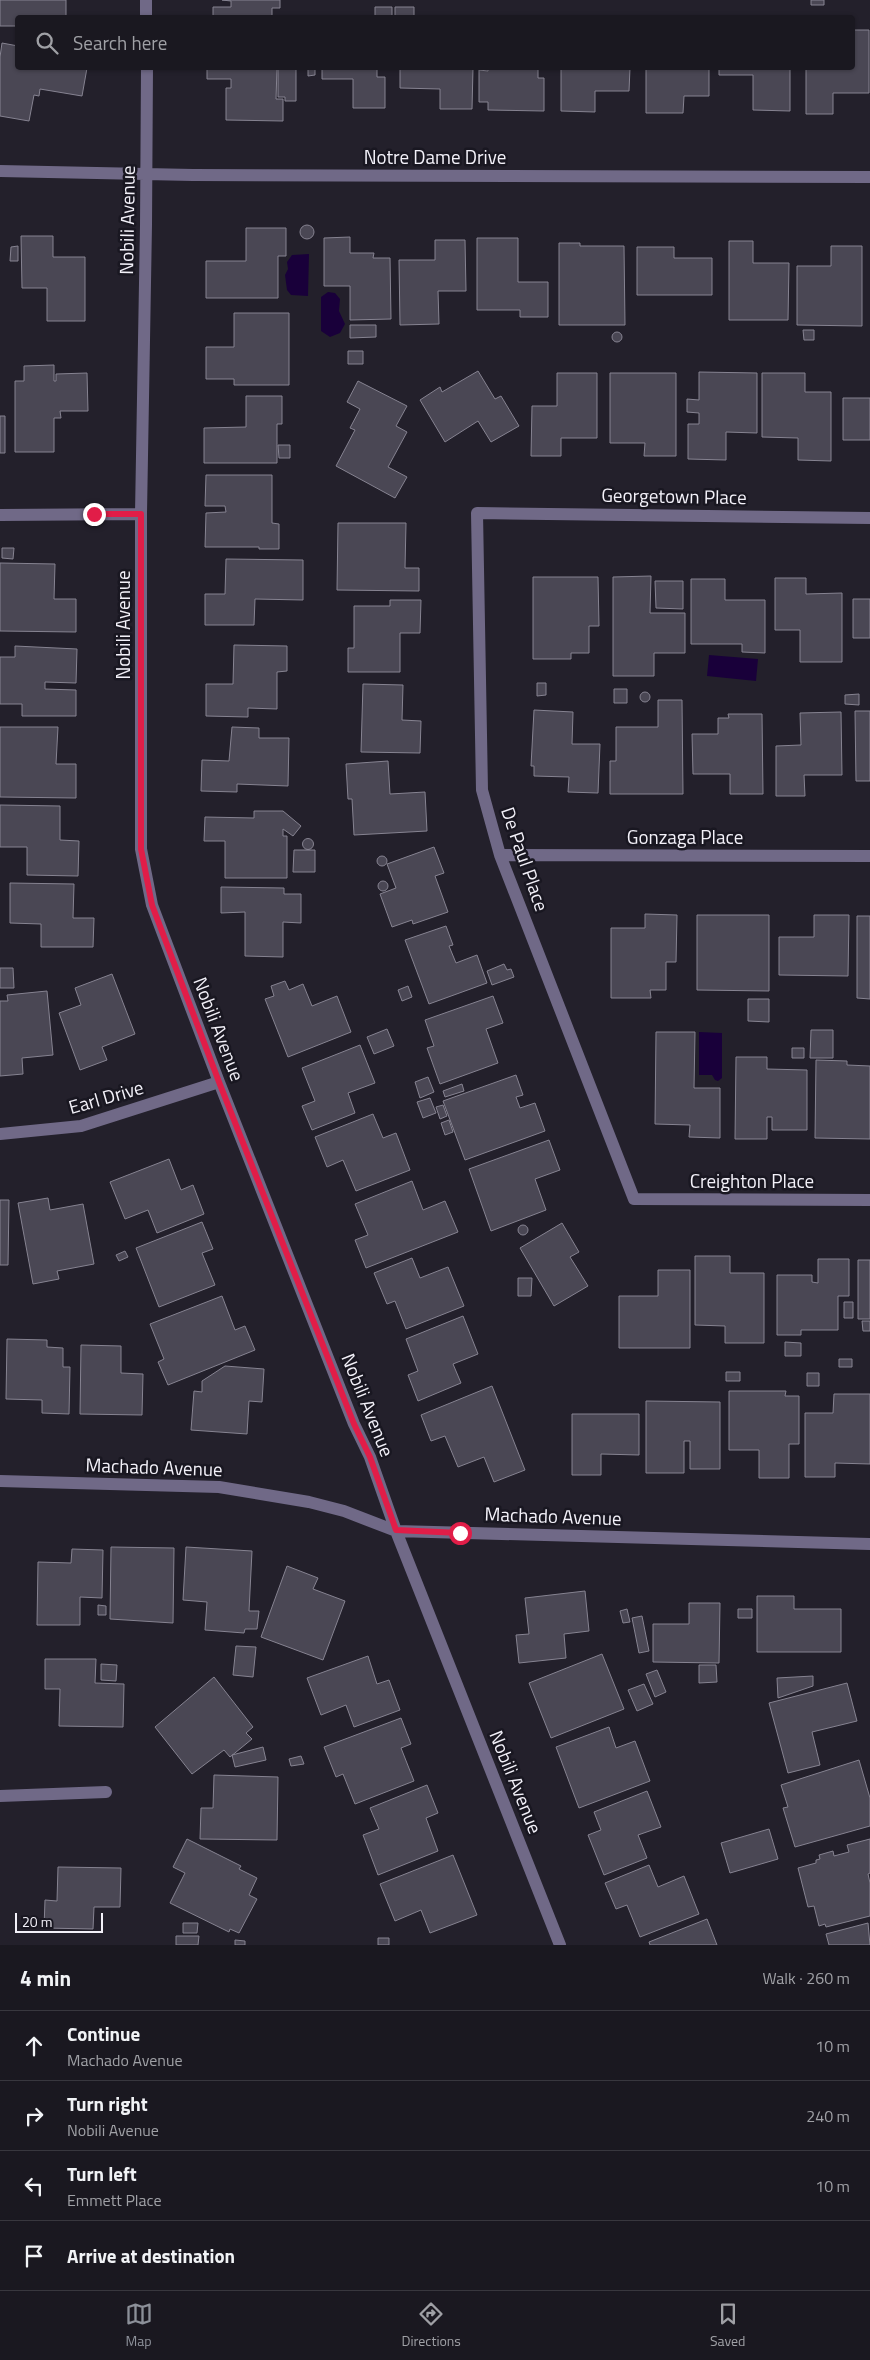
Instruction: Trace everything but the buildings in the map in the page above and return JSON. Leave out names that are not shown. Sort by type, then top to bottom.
[{"type":"street","points":[[146,0],[146,15]]},
{"type":"street","name":"Nobili Avenue","points":[[147,70],[141,514],[141,849],[152,905],[219,1082],[354,1424],[370,1457],[396,1530],[560,1945]]},
{"type":"street","name":"Notre Dame Drive","points":[[0,171],[147,174],[870,177]]},
{"type":"street","name":"Georgetown Place","points":[[477,512],[870,518]]},
{"type":"street","name":"De Paul Place","points":[[477,512],[482,790],[500,855],[634,1199]]},
{"type":"street","points":[[0,514],[141,514]]},
{"type":"street","name":"Gonzaga Place","points":[[500,855],[870,856]]},
{"type":"street","name":"Earl Drive","points":[[0,1134],[80,1126],[219,1082]]},
{"type":"street","name":"Creighton Place","points":[[634,1199],[870,1200]]},
{"type":"street","name":"Machado Avenue","points":[[0,1481],[219,1487],[309,1502],[344,1511],[396,1530],[870,1544]]},
{"type":"street","points":[[0,1796],[106,1792]]},
{"type":"shaded area","points":[[309,254],[308,296],[291,295],[287,290],[285,275],[288,269],[287,262],[292,255]]},
{"type":"shaded area","points":[[328,292],[335,293],[340,299],[339,311],[345,324],[340,333],[330,337],[321,331],[321,297]]},
{"type":"shaded area","points":[[709,655],[758,659],[756,681],[707,676]]},
{"type":"shaded area","points":[[699,1032],[722,1033],[722,1078],[718,1081],[712,1075],[699,1075]]},
{"type":"route","points":[[94,514],[141,514],[141,849],[152,905],[219,1082],[354,1424],[370,1457],[396,1530],[460,1533]]}]
